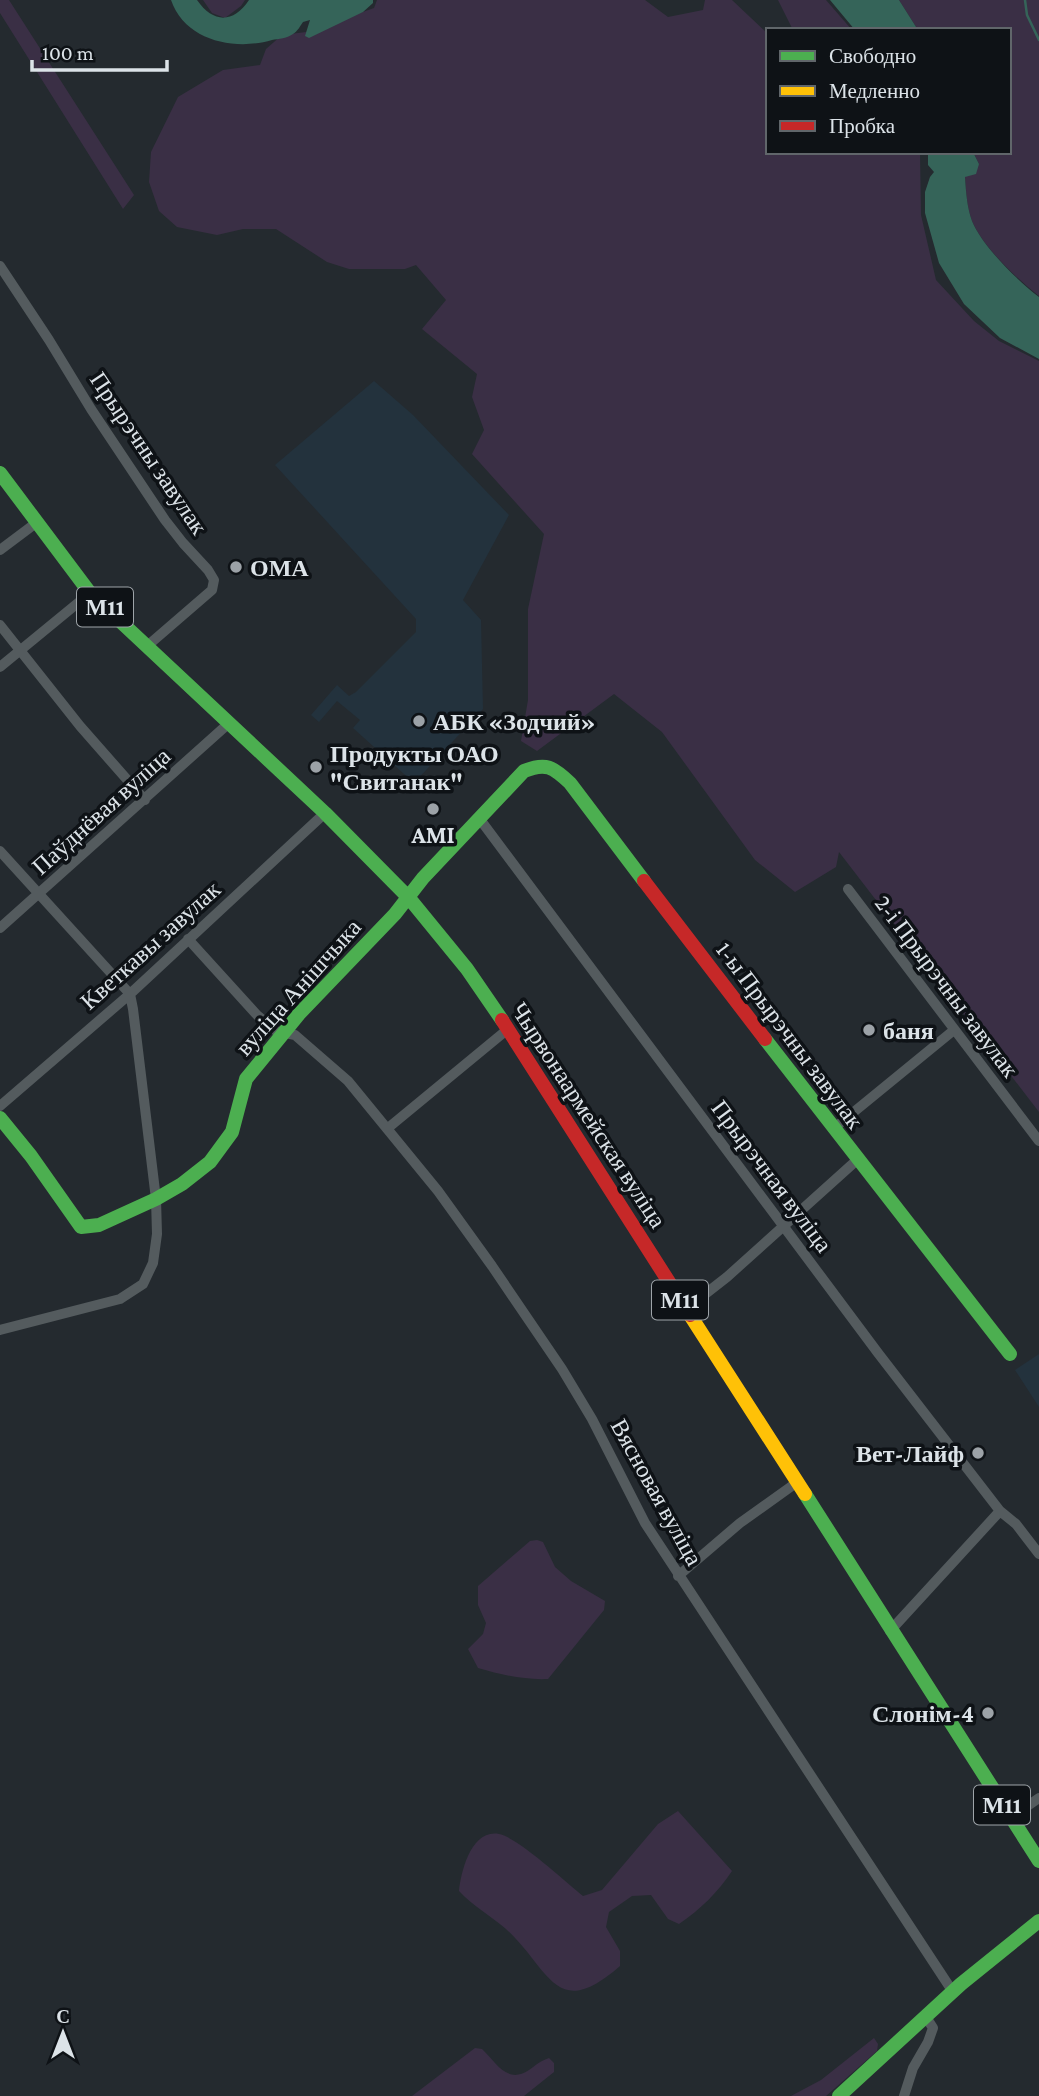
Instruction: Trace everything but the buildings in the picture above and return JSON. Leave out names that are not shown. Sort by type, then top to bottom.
[{"type":"main road","name":"Чырвонаармейская вуліца","points":[[0,473],[90,593],[326,813],[409,898],[467,969],[508,1029],[1039,1861]]},
{"type":"main road","name":"1-ы Прырэчны завулак","points":[[523,771],[539,765],[556,770],[570,783],[833,1129],[1010,1354]]},
{"type":"main road","name":"вуліца Анішчыка","points":[[0,1118],[31,1156],[81,1227],[99,1225],[182,1184],[210,1162],[232,1132],[246,1079],[409,898],[423,878],[523,771]]},
{"type":"main road","points":[[839,2096],[1008,1943],[1039,1921]]},
{"type":"street","name":"Прырэчны завулак","points":[[0,266],[157,509],[183,543],[208,569],[214,580],[212,590],[146,648]]},
{"type":"street","points":[[0,550],[36,523]]},
{"type":"street","points":[[0,667],[90,593]]},
{"type":"street","points":[[0,625],[80,726],[145,800]]},
{"type":"street","name":"Паўднёвая вуліца","points":[[0,928],[229,723]]},
{"type":"street","name":"Кветкавы завулак","points":[[0,1106],[130,993],[326,813]]},
{"type":"street","name":"Прырэчная вуліца","points":[[478,818],[894,1375],[1000,1511],[1016,1524],[1039,1554]]},
{"type":"street","points":[[0,851],[130,993],[156,1199],[153,1263],[143,1284],[120,1299],[0,1329]]},
{"type":"street","name":"2-і Прырэчны завулак","points":[[848,889],[1039,1141]]},
{"type":"street","name":"Вясновая вуліца","points":[[188,939],[257,1015],[276,1031],[290,1033],[348,1081],[439,1191],[562,1369],[592,1419],[645,1523],[678,1576],[953,1992]]},
{"type":"street","points":[[388,1128],[508,1029]]},
{"type":"street","points":[[833,1129],[954,1030]]},
{"type":"street","points":[[686,1309],[727,1278],[857,1160]]},
{"type":"street","points":[[678,1576],[740,1523],[796,1483]]},
{"type":"street","points":[[890,1630],[1000,1511]]},
{"type":"street","points":[[1010,1818],[1039,1798]]},
{"type":"street","points":[[904,2096],[913,2068],[933,2028],[926,2017]]},
{"type":"shaded area","points":[[0,0],[9,0],[134,195],[123,209],[0,13]]},
{"type":"shaded area","points":[[171,0],[197,0],[210,13],[223,18],[236,13],[249,0],[373,0],[373,3],[363,12],[309,38],[305,36],[310,20],[303,22],[296,32],[288,36],[243,44],[213,40],[199,34],[187,25]]},
{"type":"shaded area","points":[[203,0],[245,0],[225,18],[212,13]]},
{"type":"shaded area","points":[[377,0],[645,0],[668,17],[703,10],[705,0],[732,0],[766,32],[766,154],[920,154],[921,215],[936,280],[974,321],[999,341],[1039,361],[1039,1112],[839,852],[836,867],[795,892],[755,860],[662,732],[614,694],[537,751],[521,741],[528,700],[528,609],[544,534],[472,454],[484,430],[472,397],[477,374],[422,329],[446,300],[416,265],[405,269],[349,269],[327,262],[276,229],[243,229],[217,235],[177,227],[159,211],[149,182],[151,152],[178,97],[223,70],[260,65],[266,49],[282,35],[306,32],[374,8]]},
{"type":"shaded area","points":[[778,0],[826,0],[850,28],[792,28]]},
{"type":"shaded area","points":[[830,0],[899,0],[917,28],[853,28]]},
{"type":"shaded area","points":[[899,0],[1039,0],[1039,296],[1011,271],[984,241],[972,221],[966,194],[965,177],[979,164],[974,154],[1011,154],[1011,28],[917,28]]},
{"type":"shaded area","points":[[928,154],[974,154],[979,164],[976,174],[965,177],[970,216],[992,252],[1039,297],[1039,359],[1000,338],[964,304],[939,263],[925,213],[925,192],[934,172],[928,165]]},
{"type":"shaded area","points":[[374,381],[413,415],[509,515],[463,600],[481,620],[483,709],[414,783],[353,728],[360,720],[337,701],[319,722],[311,715],[337,685],[349,696],[356,692],[416,632],[416,619],[275,465]]},
{"type":"shaded area","points":[[1039,1354],[1039,1407],[1015,1370]]},
{"type":"shaded area","points":[[530,1541],[543,1542],[555,1567],[571,1581],[605,1601],[604,1610],[548,1679],[530,1679],[478,1668],[468,1649],[483,1634],[486,1623],[478,1605],[478,1586]]},
{"type":"shaded area","points":[[678,1811],[732,1871],[708,1900],[679,1924],[668,1919],[651,1895],[632,1896],[609,1912],[606,1927],[620,1951],[620,1966],[581,1990],[567,1990],[555,1984],[506,1929],[459,1891],[469,1854],[481,1838],[489,1834],[499,1834],[517,1843],[583,1896],[602,1890],[658,1824]]},
{"type":"shaded area","points":[[874,2038],[878,2044],[877,2051],[826,2096],[791,2096],[821,2080]]},
{"type":"shaded area","points":[[475,2048],[482,2049],[503,2070],[514,2075],[521,2074],[549,2058],[554,2063],[554,2072],[524,2096],[412,2096]]},
{"type":"waterway","points":[[1025,0],[1027,15],[1039,40]]},
{"type":"traffic: fast","points":[[0,473],[90,593],[325,813],[409,898],[467,969],[502,1020]]},
{"type":"traffic: fast","points":[[0,1118],[31,1156],[81,1227],[99,1225],[182,1184],[210,1162],[232,1132],[246,1079],[299,1014],[395,914],[423,878],[524,771],[538,767],[549,768],[570,783],[644,881]]},
{"type":"traffic: fast","points":[[765,1039],[1010,1354]]},
{"type":"traffic: fast","points":[[805,1494],[1039,1861]]},
{"type":"traffic: fast","points":[[839,2096],[961,1984],[1039,1921]]},
{"type":"traffic: slow","points":[[690,1315],[805,1494]]},
{"type":"traffic: jam","points":[[644,881],[765,1039]]},
{"type":"traffic: jam","points":[[502,1020],[690,1315]]},
{"type":"place","name":"ОМА","points":[[236,567]]},
{"type":"place","name":"АБК «Зодчий»","points":[[419,721]]},
{"type":"place","name":"Продукты ОАО \"Свитанак\"","points":[[316,767]]},
{"type":"place","name":"AMI","points":[[433,809]]},
{"type":"place","name":"баня","points":[[869,1030]]},
{"type":"place","name":"Вет-Лайф","points":[[978,1453]]},
{"type":"place","name":"Слонім-4","points":[[988,1713]]}]
